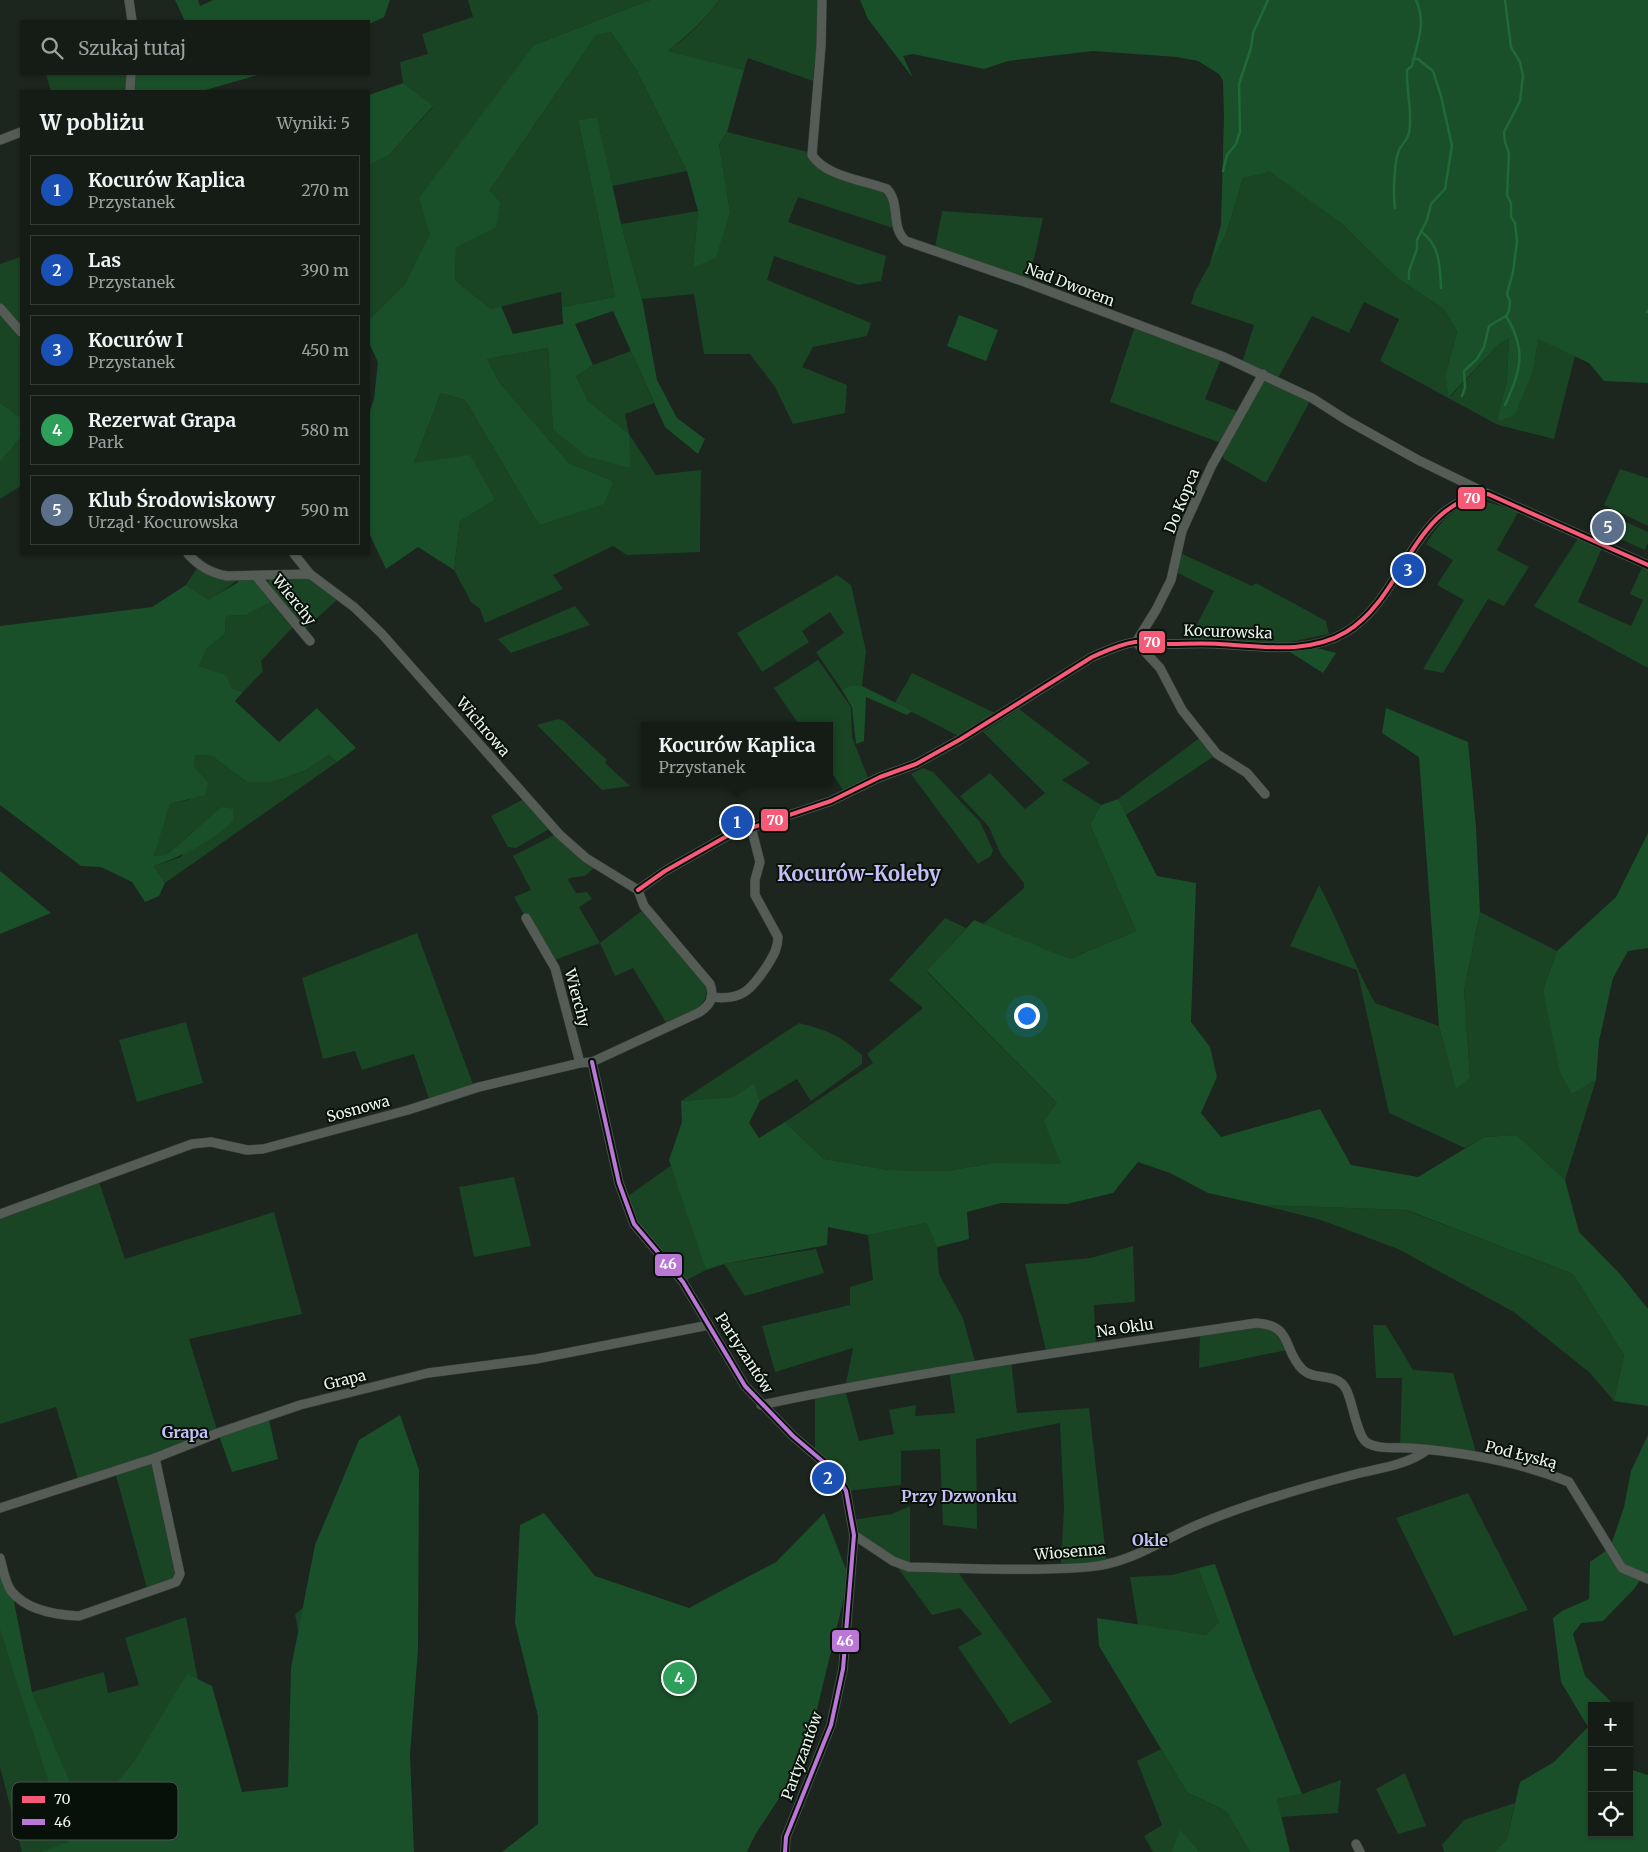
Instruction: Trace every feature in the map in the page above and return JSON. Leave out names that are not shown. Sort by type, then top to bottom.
[{"type":"street","points":[[129,0],[132,20]]},
{"type":"street","name":"Nad Dworem","points":[[822,0],[821,46],[812,155],[816,162],[834,171],[887,189],[893,199],[900,236],[906,241],[1022,281],[1224,357],[1312,398],[1348,421],[1418,460],[1488,494]]},
{"type":"street","points":[[130,90],[131,75]]},
{"type":"street","points":[[0,140],[20,132]]},
{"type":"street","points":[[0,308],[20,331]]},
{"type":"street","name":"Do Kopca","points":[[1136,642],[1156,610],[1171,580],[1182,531],[1212,465],[1263,374]]},
{"type":"street","points":[[1488,494],[1648,565]]},
{"type":"street","name":"Kocurowska","points":[[638,890],[664,871],[726,836],[831,801],[880,778],[916,764],[961,739],[1092,657],[1121,645],[1136,642],[1276,647],[1306,645],[1330,640],[1346,632],[1371,612],[1435,519],[1455,503],[1467,497],[1488,494]]},
{"type":"street","points":[[189,555],[198,565],[214,574],[227,576],[310,574]]},
{"type":"street","name":"Wichrowa","points":[[295,555],[310,574],[354,607],[381,633],[559,834],[586,858],[638,890]]},
{"type":"street","name":"Wierchy","points":[[256,576],[310,641]]},
{"type":"street","points":[[1136,642],[1160,668],[1182,710],[1217,754],[1246,773],[1265,794]]},
{"type":"street","points":[[638,890],[644,906],[710,984],[712,997],[732,996],[754,987],[776,952],[778,937],[755,895],[755,880],[760,862],[751,827]]},
{"type":"street","name":"Wierchy","points":[[526,918],[554,968],[580,1063]]},
{"type":"street","name":"Sosnowa","points":[[0,1214],[192,1144],[211,1142],[247,1150],[262,1149],[408,1110],[479,1087],[580,1063],[592,1062],[698,1013],[708,1006],[712,997]]},
{"type":"street","name":"Partyzantów","points":[[592,1062],[619,1183],[636,1227],[684,1282],[745,1386],[761,1405],[793,1436],[814,1452],[842,1482],[854,1535],[843,1670],[831,1725],[786,1838],[785,1852]]},
{"type":"street","name":"Na Oklu","points":[[761,1405],[870,1383],[1037,1355],[1256,1322],[1275,1326],[1284,1334],[1296,1360],[1308,1374],[1339,1381],[1346,1389],[1364,1440],[1374,1446],[1427,1450]]},
{"type":"street","name":"Grapa","points":[[0,1508],[155,1458],[218,1433],[300,1405],[428,1373],[536,1359],[709,1325]]},
{"type":"street","name":"Wiosenna","points":[[854,1535],[893,1561],[910,1568],[1081,1568],[1107,1564],[1140,1552],[1198,1524],[1239,1509],[1301,1489],[1387,1467],[1419,1456],[1427,1450]]},
{"type":"street","name":"Pod Łyską","points":[[1427,1450],[1511,1463],[1569,1482],[1622,1568],[1648,1579]]},
{"type":"street","points":[[0,1558],[12,1592],[30,1605],[65,1616],[79,1616],[176,1582],[180,1574],[155,1458]]},
{"type":"green space","points":[[175,0],[198,0],[200,6],[213,0],[390,0],[384,17],[370,24],[370,20],[185,20]]},
{"type":"green space","points":[[468,0],[650,0],[534,45],[405,284],[370,319],[370,164],[389,155],[433,107],[403,83],[400,62],[428,54],[422,34],[473,17]]},
{"type":"green space","points":[[650,0],[719,0],[708,15],[668,51],[744,70],[727,132],[719,144],[730,212],[716,257],[693,268],[698,211],[687,171],[637,71],[611,32],[596,35],[490,190],[500,202],[496,227],[456,247],[455,280],[491,309],[501,306],[513,334],[563,324],[562,307],[615,297],[578,120],[597,117],[621,224],[642,299],[657,380],[677,418],[705,439],[698,454],[665,427],[613,311],[575,324],[593,365],[576,376],[588,401],[629,434],[630,468],[586,456],[553,429],[548,348],[487,359],[499,382],[569,463],[613,481],[604,504],[539,525],[465,400],[441,393],[414,463],[470,455],[495,500],[460,521],[454,570],[418,547],[386,569],[370,535],[370,410],[374,399],[378,362],[370,345],[370,319],[405,284],[430,234],[419,198],[534,45]]},
{"type":"green space","points":[[719,0],[820,0],[818,57],[814,66],[813,81],[748,58],[744,70],[668,51],[696,28]]},
{"type":"green space","points":[[860,0],[1648,0],[1648,383],[1604,381],[1589,363],[1538,339],[1534,367],[1515,415],[1499,421],[1499,412],[1507,380],[1509,338],[1498,345],[1449,397],[1445,376],[1457,332],[1444,309],[1397,278],[1340,222],[1270,172],[1243,178],[1226,234],[1210,264],[1221,225],[1224,117],[1223,81],[1219,74],[1198,61],[1177,57],[1093,51],[1008,61],[984,69],[913,54],[903,56],[913,78],[868,19]]},
{"type":"green space","points":[[611,32],[637,71],[687,171],[612,186],[597,117],[578,120],[615,297],[562,307],[561,292],[491,309],[455,280],[456,247],[500,202],[490,190],[596,35]]},
{"type":"green space","points":[[46,75],[131,75],[130,90],[51,90]]},
{"type":"green space","points":[[131,75],[258,75],[205,90],[130,90]]},
{"type":"green space","points":[[403,83],[433,106],[389,155],[370,164],[370,95]]},
{"type":"green space","points":[[727,132],[808,152],[817,165],[886,190],[891,201],[893,228],[798,197],[788,222],[886,256],[881,281],[858,285],[774,256],[767,280],[871,323],[867,336],[813,347],[802,367],[847,385],[845,413],[793,424],[775,387],[750,354],[704,354],[694,294],[642,299],[621,224],[698,211],[693,268],[730,212],[719,144]]},
{"type":"green space","points":[[1270,172],[1337,219],[1397,278],[1444,309],[1457,332],[1445,376],[1450,397],[1498,345],[1509,338],[1507,380],[1499,412],[1534,367],[1538,338],[1575,356],[1554,439],[1498,425],[1380,361],[1399,319],[1364,302],[1349,333],[1312,316],[1278,378],[1242,363],[1254,325],[1191,304],[1195,291],[1226,234],[1243,178]]},
{"type":"green space","points":[[942,211],[1043,218],[1029,281],[935,248]]},
{"type":"green space","points":[[20,257],[20,417],[0,403],[0,264]]},
{"type":"green space","points":[[959,315],[998,330],[986,361],[947,346]]},
{"type":"green space","points":[[1135,326],[1221,359],[1205,399],[1239,412],[1221,443],[1110,402]]},
{"type":"green space","points":[[548,348],[553,429],[629,468],[629,434],[656,475],[701,470],[700,552],[627,555],[613,546],[553,575],[563,589],[485,623],[480,609],[471,602],[454,570],[460,521],[495,500],[414,463],[441,393],[465,400],[539,525],[613,481],[569,463],[499,382],[487,359]]},
{"type":"green space","points":[[631,351],[654,403],[625,414],[629,434],[588,401],[576,376],[593,365]]},
{"type":"green space","points":[[1267,380],[1311,399],[1266,483],[1224,459],[1222,454],[1263,381]]},
{"type":"green space","points":[[0,403],[20,417],[20,438],[0,462]]},
{"type":"green space","points":[[20,438],[20,487],[0,499],[0,462]]},
{"type":"green space","points":[[1620,469],[1648,478],[1648,526],[1604,505]]},
{"type":"green space","points":[[1483,501],[1519,511],[1497,550],[1529,567],[1504,606],[1488,599],[1443,673],[1423,669],[1464,600],[1437,585],[1453,560],[1426,544],[1437,528],[1450,515],[1465,505]]},
{"type":"green space","points":[[1626,522],[1648,532],[1648,543],[1645,550],[1618,538]]},
{"type":"green space","points":[[1579,537],[1602,548],[1578,602],[1631,626],[1643,600],[1630,594],[1644,563],[1648,565],[1648,668],[1534,606]]},
{"type":"green space","points":[[1180,553],[1252,586],[1256,583],[1326,621],[1329,634],[1285,643],[1189,640],[1214,591],[1176,572]]},
{"type":"green space","points":[[197,568],[215,577],[241,578],[208,601],[186,585]]},
{"type":"green space","points":[[837,575],[851,585],[866,651],[862,686],[850,686],[842,690],[816,652],[844,633],[830,612],[802,631],[809,642],[762,672],[737,633]]},
{"type":"green space","points":[[242,576],[256,576],[274,601],[246,615],[226,616],[225,634],[207,648],[199,666],[227,676],[231,688],[243,692],[235,701],[279,742],[317,708],[356,748],[337,762],[329,755],[306,770],[273,782],[247,782],[212,756],[196,755],[194,766],[208,782],[205,795],[170,804],[154,856],[166,855],[222,807],[233,809],[233,821],[215,836],[196,848],[154,866],[165,883],[159,896],[145,902],[132,882],[101,867],[81,866],[0,805],[0,626],[152,607],[186,585],[208,600],[237,583]]},
{"type":"green space","points":[[269,578],[310,579],[339,598],[304,630],[270,588]]},
{"type":"green space","points":[[274,601],[292,622],[292,628],[261,661],[263,671],[243,692],[231,688],[199,666],[207,648],[225,634],[226,616],[246,615]]},
{"type":"green space","points":[[575,606],[590,625],[511,653],[498,639]]},
{"type":"green space","points":[[1317,648],[1336,653],[1323,673],[1285,649]]},
{"type":"green space","points":[[818,660],[851,707],[852,737],[868,778],[843,790],[833,775],[833,722],[797,722],[774,688]]},
{"type":"green space","points":[[912,673],[997,714],[960,737],[895,703]]},
{"type":"green space","points":[[850,686],[862,686],[912,711],[907,715],[866,697],[864,741],[856,744],[852,707],[842,690]]},
{"type":"green space","points":[[1386,708],[1468,742],[1476,827],[1480,912],[1464,990],[1470,1078],[1456,1089],[1439,1026],[1419,757],[1382,733]]},
{"type":"green space","points":[[1019,709],[1090,763],[1062,780],[1101,805],[1090,824],[1136,931],[1070,959],[983,924],[1024,888],[1024,883],[1001,855],[989,827],[960,796],[990,773],[1025,809],[1045,793],[983,732]]},
{"type":"green space","points":[[558,719],[564,721],[607,760],[605,763],[630,786],[602,790],[537,725]]},
{"type":"green space","points":[[1201,737],[1216,755],[1126,815],[1118,799]]},
{"type":"green space","points":[[196,755],[212,756],[247,782],[273,782],[306,770],[329,755],[337,762],[165,883],[154,866],[181,857],[196,829],[166,855],[153,857],[170,804],[188,800],[208,782],[194,766]]},
{"type":"green space","points":[[923,768],[933,772],[980,822],[993,850],[991,856],[978,864],[911,774]]},
{"type":"green space","points":[[524,799],[549,829],[516,848],[508,847],[491,816]]},
{"type":"green space","points":[[1118,799],[1157,876],[1196,883],[1191,1022],[1210,1047],[1217,1077],[1201,1113],[1221,1137],[1320,1109],[1351,1165],[1418,1177],[1484,1137],[1517,1135],[1565,1180],[1579,1232],[1620,1274],[1648,1309],[1648,1406],[1614,1401],[1624,1355],[1573,1274],[1407,1210],[1262,1205],[1208,1193],[1170,1173],[1138,1162],[1113,1193],[1067,1204],[1001,1203],[967,1212],[969,1239],[937,1247],[926,1223],[868,1235],[828,1227],[827,1245],[724,1264],[706,1270],[669,1160],[682,1122],[681,1101],[733,1097],[754,1083],[760,1101],[749,1123],[759,1138],[785,1122],[824,1159],[889,1170],[947,1171],[993,1163],[1061,1164],[1044,1121],[1057,1103],[927,971],[974,920],[1070,959],[1136,931],[1090,824],[1101,805]]},
{"type":"green space","points":[[1648,833],[1648,948],[1628,951],[1613,978],[1599,1041],[1596,1080],[1572,1094],[1560,1072],[1543,990],[1557,951],[1616,897]]},
{"type":"green space","points":[[556,834],[594,868],[585,876],[569,878],[568,880],[576,893],[587,892],[592,899],[579,907],[600,943],[552,961],[514,897],[531,890],[513,856]]},
{"type":"green space","points":[[0,871],[51,913],[0,934]]},
{"type":"green space","points":[[1319,885],[1375,1003],[1439,1026],[1456,1088],[1470,1078],[1464,990],[1480,912],[1557,951],[1543,990],[1572,1094],[1596,1080],[1565,1180],[1517,1135],[1484,1137],[1465,1148],[1389,1113],[1357,970],[1290,946]]},
{"type":"green space","points":[[643,910],[707,986],[704,1001],[688,1014],[667,1024],[633,968],[615,976],[600,943]]},
{"type":"green space","points":[[945,918],[966,928],[927,972],[1057,1103],[1061,1165],[993,1163],[947,1171],[889,1170],[824,1159],[785,1122],[873,1063],[867,1054],[923,1008],[889,980]]},
{"type":"green space","points":[[417,933],[474,1087],[429,1099],[414,1054],[362,1070],[355,1051],[323,1059],[302,978]]},
{"type":"green space","points":[[186,1022],[203,1083],[137,1102],[119,1040]]},
{"type":"green space","points":[[799,1023],[826,1031],[846,1042],[862,1055],[862,1064],[811,1101],[797,1079],[760,1101],[754,1083],[733,1097],[681,1101]]},
{"type":"green space","points":[[672,1165],[706,1270],[683,1282],[640,1228],[628,1196]]},
{"type":"green space","points":[[514,1177],[531,1246],[474,1257],[459,1187]]},
{"type":"green space","points":[[98,1179],[125,1259],[274,1212],[302,1314],[189,1339],[218,1433],[78,1479],[56,1407],[0,1424],[0,1215]]},
{"type":"green space","points":[[1262,1205],[1406,1210],[1573,1274],[1624,1355],[1614,1401],[1590,1373],[1514,1312],[1398,1249],[1321,1220]]},
{"type":"green space","points":[[926,1223],[937,1247],[939,1274],[963,1318],[976,1365],[1011,1360],[1017,1413],[1089,1408],[1107,1564],[1081,1568],[1061,1563],[1064,1508],[1060,1423],[976,1439],[977,1529],[943,1525],[940,1449],[901,1451],[901,1485],[846,1491],[815,1453],[815,1393],[845,1388],[853,1348],[775,1372],[762,1326],[850,1305],[850,1287],[873,1280],[868,1235]],"holes":[[[949,1370],[955,1413],[915,1416],[916,1405],[889,1410],[894,1434],[859,1441],[845,1389]]]},
{"type":"green space","points":[[1133,1246],[1135,1302],[1094,1305],[1096,1346],[1047,1354],[1025,1264],[1091,1258]]},
{"type":"green space","points":[[816,1249],[824,1273],[745,1296],[724,1264]]},
{"type":"green space","points":[[1267,1323],[1292,1349],[1199,1368],[1200,1331]]},
{"type":"green space","points":[[1373,1325],[1386,1325],[1413,1370],[1453,1373],[1478,1459],[1400,1448],[1402,1378],[1376,1378]]},
{"type":"green space","points":[[400,1415],[419,1470],[418,1649],[410,1755],[414,1852],[40,1852],[68,1842],[67,1840],[178,1840],[178,1782],[117,1782],[136,1759],[187,1674],[212,1686],[242,1792],[288,1787],[291,1668],[315,1545],[359,1440]]},
{"type":"green space","points":[[268,1416],[278,1459],[232,1472],[218,1433]]},
{"type":"green space","points":[[1648,1435],[1648,1579],[1642,1577],[1634,1589],[1603,1621],[1581,1623],[1573,1634],[1585,1676],[1611,1702],[1588,1702],[1588,1727],[1561,1682],[1553,1618],[1562,1611],[1589,1599],[1590,1562],[1610,1548],[1624,1507],[1631,1471]]},
{"type":"green space","points":[[402,1437],[393,1543],[394,1591],[400,1638],[391,1689],[402,1757],[402,1852],[132,1852],[137,1840],[178,1840],[178,1782],[141,1782],[152,1744],[136,1759],[117,1782],[70,1782],[32,1692],[104,1672],[108,1693],[139,1685],[125,1638],[186,1617],[203,1707],[205,1741],[212,1768],[236,1807],[239,1827],[282,1827],[288,1787],[310,1719],[306,1675],[295,1614],[322,1593],[339,1585],[356,1520],[388,1451]]},
{"type":"green space","points":[[153,1461],[175,1574],[173,1579],[147,1588],[115,1472]]},
{"type":"green space","points":[[1468,1493],[1528,1610],[1454,1636],[1396,1518]]},
{"type":"green space","points":[[910,1506],[910,1563],[955,1568],[1052,1702],[1010,1724],[958,1647],[982,1634],[960,1608],[932,1615],[893,1561],[854,1535],[851,1520],[892,1514]]},
{"type":"green space","points":[[544,1513],[595,1576],[689,1608],[776,1562],[824,1513],[849,1577],[805,1759],[755,1835],[747,1852],[502,1852],[538,1824],[538,1716],[515,1623],[520,1525]]},
{"type":"green space","points":[[0,1558],[12,1592],[32,1692],[70,1782],[49,1782],[0,1630]]},
{"type":"green space","points":[[1215,1564],[1252,1669],[1302,1794],[1277,1799],[1290,1852],[1250,1852],[1226,1811],[1187,1792],[1099,1646],[1097,1618],[1206,1635],[1219,1622],[1198,1568]]},
{"type":"green space","points":[[1198,1568],[1219,1622],[1206,1635],[1138,1625],[1130,1577],[1172,1575]]},
{"type":"green space","points":[[0,1630],[49,1782],[12,1782],[12,1813],[0,1767]]},
{"type":"green space","points":[[1588,1727],[1588,1837],[1633,1837],[1633,1770],[1648,1775],[1648,1852],[1495,1852],[1507,1839],[1520,1782],[1554,1762]]},
{"type":"green space","points":[[1161,1749],[1187,1792],[1226,1811],[1250,1852],[1200,1852],[1180,1831],[1171,1852],[1153,1852],[1144,1836],[1162,1825],[1137,1761]]},
{"type":"green space","points":[[1405,1773],[1426,1826],[1398,1834],[1376,1789]]},
{"type":"green space","points":[[1341,1780],[1338,1813],[1281,1817],[1277,1799],[1302,1794]]},
{"type":"green space","points":[[1515,1803],[1507,1839],[1495,1852],[1444,1852],[1442,1845],[1464,1820]]},
{"type":"green space","points":[[1180,1830],[1200,1852],[1171,1852]]},
{"type":"green space","points":[[19,1840],[68,1840],[69,1842],[40,1852],[22,1852]]},
{"type":"waterway","points":[[1223,171],[1227,155],[1236,144],[1240,132],[1239,84],[1251,48],[1253,33],[1268,0]]},
{"type":"waterway","points":[[1395,208],[1396,162],[1399,150],[1408,135],[1410,125],[1407,70],[1412,66],[1421,25],[1421,17],[1416,0]]},
{"type":"waterway","points":[[1462,396],[1465,388],[1464,371],[1477,359],[1484,347],[1489,326],[1506,316],[1509,311],[1510,301],[1507,294],[1513,272],[1517,242],[1515,223],[1511,217],[1511,203],[1507,195],[1509,153],[1504,132],[1520,101],[1523,76],[1520,62],[1511,47],[1505,0]]},
{"type":"waterway","points":[[1409,279],[1409,271],[1417,249],[1417,240],[1427,220],[1431,204],[1445,189],[1452,146],[1441,96],[1433,71],[1418,59],[1413,59]]},
{"type":"waterway","points":[[1421,231],[1432,243],[1438,256],[1441,288]]},
{"type":"waterway","points":[[1505,405],[1515,382],[1519,361],[1517,339],[1506,316]]},
{"type":"transit line","name":"70","points":[[638,890],[665,871],[727,836],[831,801],[880,777],[916,764],[961,739],[1092,657],[1118,646],[1143,642],[1284,647],[1316,644],[1346,632],[1366,616],[1382,597],[1425,532],[1442,514],[1462,501],[1488,494],[1648,565]]},
{"type":"transit line","name":"46","points":[[592,1062],[619,1183],[634,1224],[683,1282],[745,1386],[793,1436],[834,1471],[846,1491],[854,1535],[843,1669],[831,1725],[786,1837],[785,1852]]},
{"type":"place","name":"Klub Środowiskowy","points":[[1608,527]]},
{"type":"place","name":"Kocurów I","points":[[1408,570]]},
{"type":"place","name":"Kocurów Kaplica","points":[[737,822]]},
{"type":"place","name":"Las","points":[[828,1478]]},
{"type":"place","name":"Rezerwat Grapa","points":[[679,1678]]},
{"type":"district","name":"Kocurów-Koleby","points":[[859,874]]},
{"type":"district","name":"Grapa","points":[[185,1432]]},
{"type":"district","name":"Przy Dzwonku","points":[[959,1496]]},
{"type":"district","name":"Okle","points":[[1150,1540]]}]
